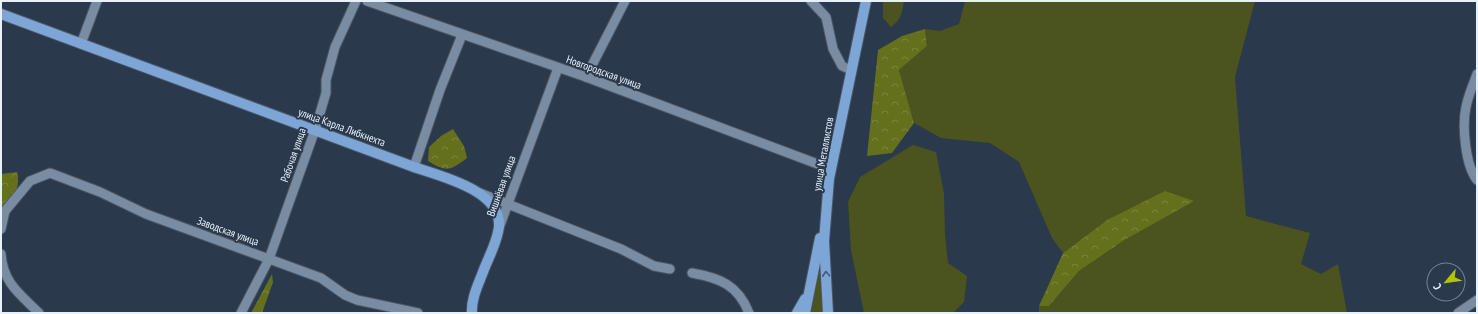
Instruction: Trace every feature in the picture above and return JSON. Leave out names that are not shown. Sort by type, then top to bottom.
[{"type":"main road","name":"улица Металлистов","points":[[828,313],[824,241],[825,216],[831,169],[866,1]]},
{"type":"main road","name":"улица Карла Либкнехта","points":[[1,14],[414,167],[477,192]]},
{"type":"main road","points":[[477,192],[488,200],[496,211],[498,230]]},
{"type":"main road","points":[[805,313],[825,216]]},
{"type":"main road","name":"Вишнёвая улица","points":[[472,313],[472,300],[498,230]]},
{"type":"main road","points":[[797,313],[809,290]]},
{"type":"street","points":[[81,44],[97,1]]},
{"type":"street","name":"Рабочая улица","points":[[242,313],[269,258],[315,130],[326,93],[326,80],[335,47],[356,1]]},
{"type":"street","name":"Новгородская улица","points":[[367,1],[586,77],[831,169]]},
{"type":"street","points":[[586,77],[625,1]]},
{"type":"street","points":[[811,1],[826,17],[833,49],[842,66],[851,70]]},
{"type":"street","points":[[414,167],[440,90],[462,35]]},
{"type":"street","name":"Вишнёвая улица","points":[[498,230],[558,68]]},
{"type":"street","points":[[1477,74],[1466,107],[1464,128],[1472,174],[1477,180]]},
{"type":"street","name":"Заводская улица","points":[[1,228],[5,211],[30,182],[50,173],[100,192],[146,214],[321,278],[345,295],[357,300],[418,313]]},
{"type":"street","name":"улица Карла Либкнехта","points":[[477,192],[621,249],[654,266],[670,268]]},
{"type":"street","points":[[1,254],[2,266],[11,285],[39,313]]},
{"type":"street","points":[[692,273],[709,276],[737,291],[748,313]]},
{"type":"street","points":[[1458,313],[1477,300]]},
{"type":"green space","points":[[883,1],[904,1],[903,9],[897,22],[891,27],[883,18]]},
{"type":"green space","points":[[965,1],[1255,1],[1235,77],[1246,216],[1310,233],[1301,264],[1321,274],[1338,264],[1347,313],[1039,313],[1039,306],[1049,306],[1079,271],[1123,241],[1193,201],[1107,220],[1063,253],[1052,238],[1019,162],[990,143],[941,138],[914,123],[899,70],[927,46],[925,29],[940,31],[959,24]]},
{"type":"green space","points":[[925,29],[927,46],[899,70],[914,123],[892,153],[867,156],[878,50],[902,36]]},
{"type":"green space","points":[[453,129],[464,146],[467,158],[457,165],[449,168],[434,165],[428,161],[429,147],[441,136]]},
{"type":"green space","points":[[913,145],[936,152],[944,194],[945,234],[948,263],[967,276],[964,302],[953,313],[864,313],[851,250],[848,202],[860,177]]},
{"type":"green space","points":[[17,172],[18,185],[11,203],[1,221],[1,174]]},
{"type":"green space","points":[[1165,191],[1194,201],[1123,241],[1079,271],[1049,306],[1039,306],[1063,253],[1107,220]]},
{"type":"green space","points":[[818,272],[821,272],[823,313],[811,313]]},
{"type":"green space","points":[[272,274],[273,282],[262,313],[251,313]]}]
